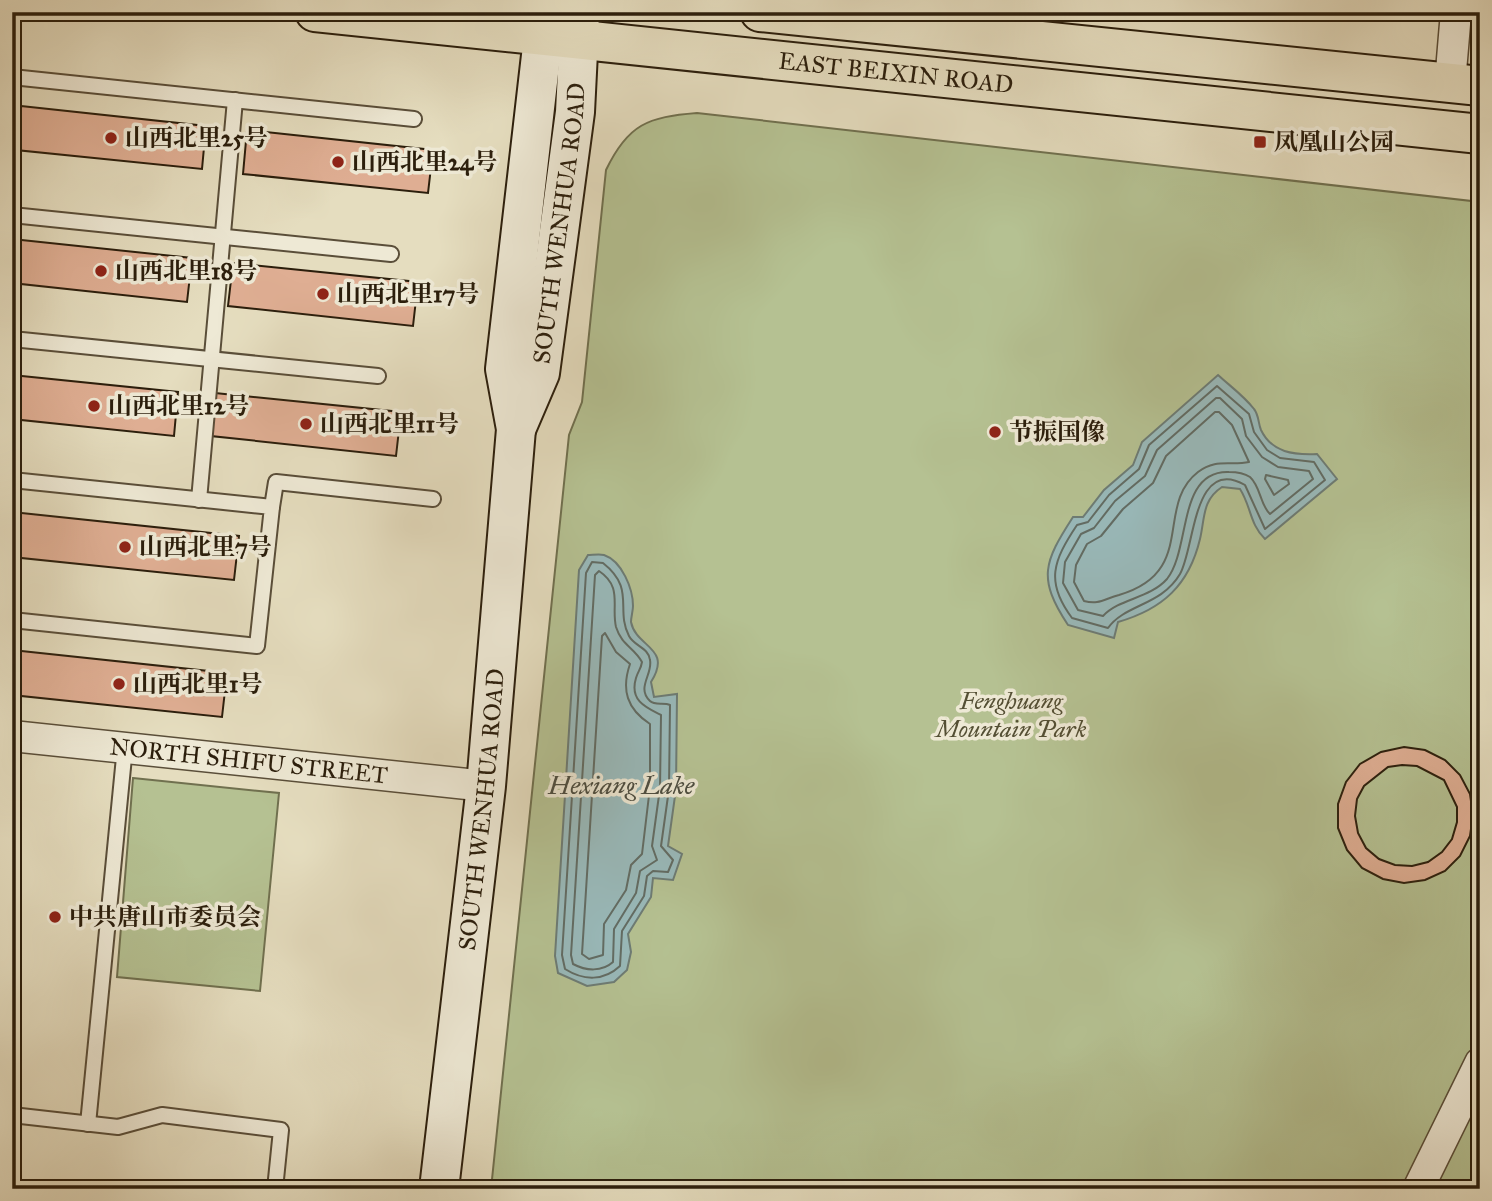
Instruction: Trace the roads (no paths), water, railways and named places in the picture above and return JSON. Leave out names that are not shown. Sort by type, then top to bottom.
[{"type":"main road","name":"EAST BEIXIN ROAD","points":[[314,12],[561,25],[1480,134]]},
{"type":"main road","name":"EAST BEIXIN ROAD","points":[[760,12],[1465,85]]},
{"type":"street","points":[[1456,12],[1465,85]]},
{"type":"street","name":"SOUTH WENHUA ROAD","points":[[439,1189],[486,786],[516,429],[505,369],[561,25]]},
{"type":"street","name":"NORTH SHIFU STREET","points":[[12,736],[486,786]]},
{"type":"street","points":[[1418,1189],[1480,1063]]},
{"type":"lane","points":[[12,77],[414,119]]},
{"type":"lane","points":[[199,500],[234,100]]},
{"type":"lane","points":[[12,215],[391,254]]},
{"type":"lane","points":[[12,339],[378,376]]},
{"type":"lane","points":[[12,480],[272,507]]},
{"type":"lane","points":[[12,620],[257,646],[276,482],[433,499]]},
{"type":"lane","points":[[88,1124],[125,747]]},
{"type":"lane","points":[[12,1115],[118,1127],[162,1115],[281,1130],[275,1189]]},
{"type":"water","points":[[1218,375],[1254,409],[1261,430],[1271,444],[1292,453],[1317,454],[1337,479],[1265,539],[1256,528],[1240,489],[1222,487],[1208,504],[1189,570],[1172,593],[1148,610],[1118,622],[1114,638],[1068,625],[1058,609],[1048,582],[1050,559],[1063,533],[1073,517],[1083,517],[1104,490],[1133,465],[1142,442]]},
{"type":"water","name":"Hexiang Lake","points":[[588,555],[610,558],[621,569],[629,584],[634,631],[656,654],[658,662],[651,682],[654,697],[677,694],[676,789],[668,846],[682,854],[673,880],[653,878],[651,897],[628,934],[631,952],[627,970],[614,982],[587,986],[558,973],[555,956],[579,570]]},
{"type":"place","name":"山西北里25号","points":[[111,138]]},
{"type":"place","name":"凤凰山公园","points":[[1260,142]]},
{"type":"place","name":"山西北里24号","points":[[338,162]]},
{"type":"place","name":"山西北里18号","points":[[101,271]]},
{"type":"place","name":"山西北里17号","points":[[323,294]]},
{"type":"place","name":"山西北里12号","points":[[94,406]]},
{"type":"place","name":"山西北里11号","points":[[306,424]]},
{"type":"place","name":"节振国像","points":[[995,432]]},
{"type":"place","name":"山西北里7号","points":[[125,547]]},
{"type":"place","name":"山西北里1号","points":[[119,684]]},
{"type":"place","name":"中共唐山市委员会","points":[[55,917]]},
{"type":"park label","name":"Fenghuang Mountain Park","points":[[1011,715]]}]
